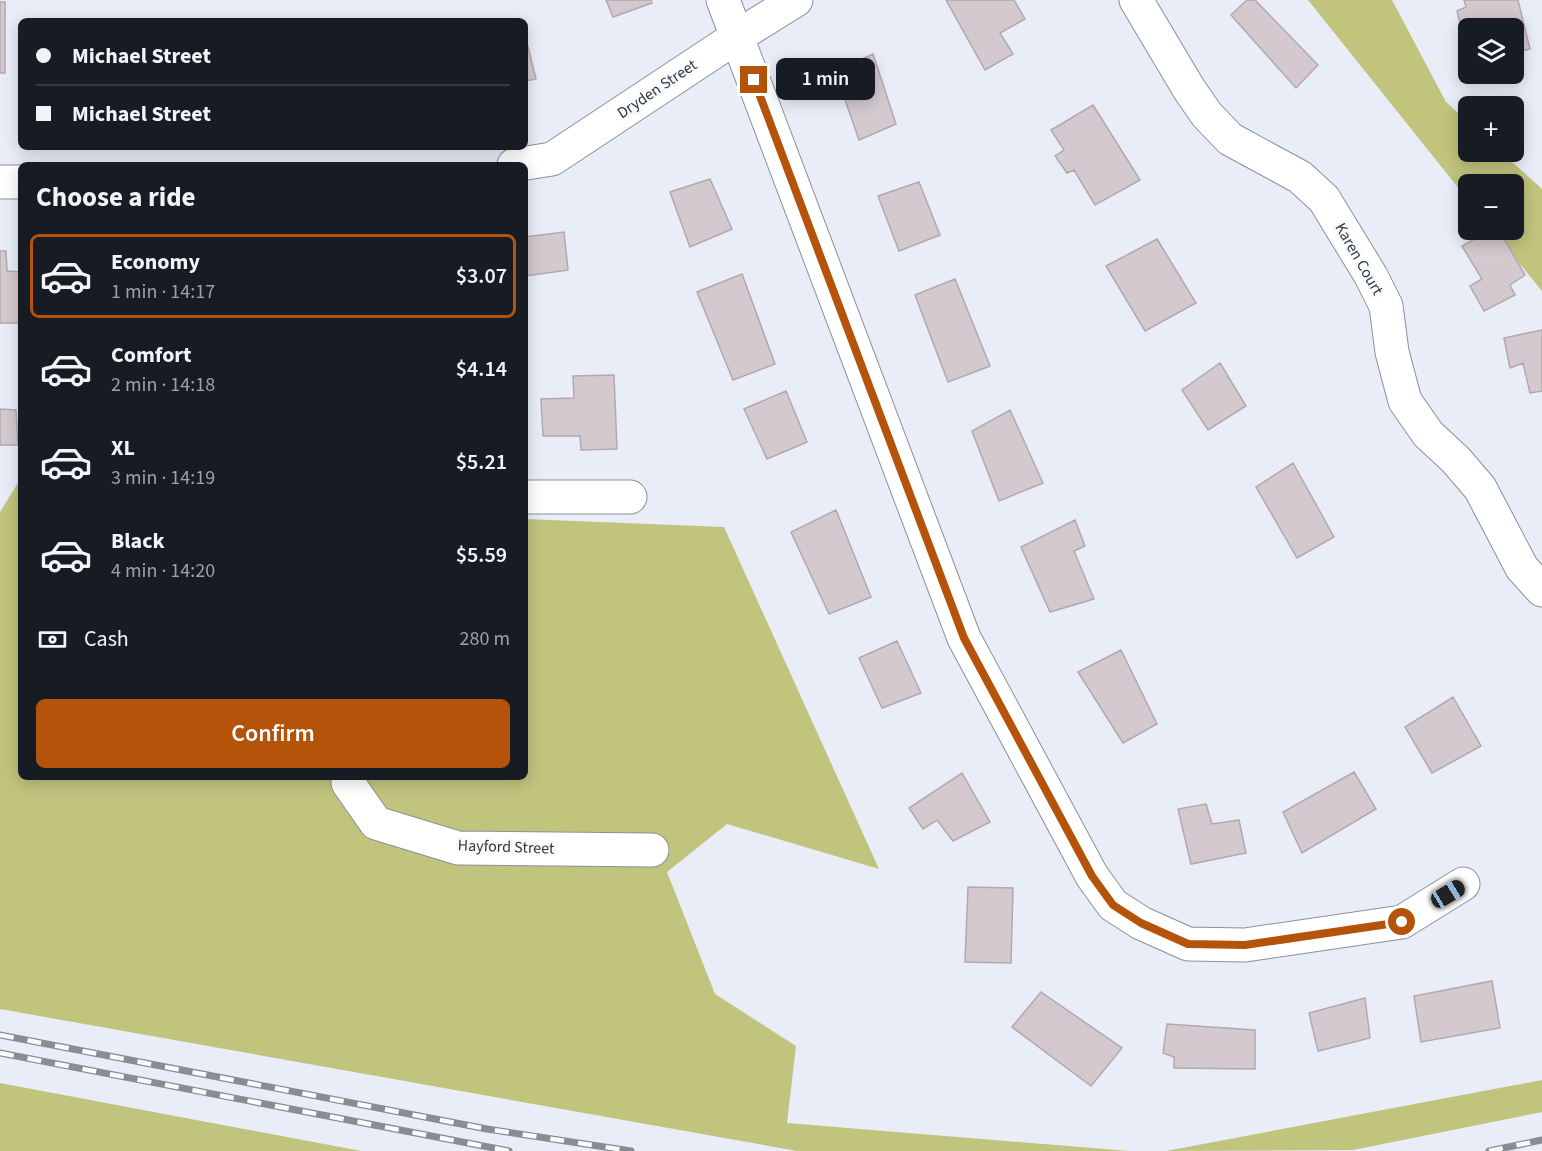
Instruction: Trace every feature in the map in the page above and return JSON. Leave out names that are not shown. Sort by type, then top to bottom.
[{"type":"street","points":[[723,0],[964,638],[1092,876],[1113,905],[1141,923],[1188,944],[1245,945],[1402,922],[1463,884]]},
{"type":"street","name":"Dryden Street","points":[[528,163],[552,159],[796,0]]},
{"type":"street","name":"Karen Court","points":[[1136,0],[1207,116],[1230,139],[1300,177],[1324,199],[1371,276],[1386,306],[1392,352],[1405,401],[1428,434],[1456,460],[1480,488],[1522,567],[1542,590]]},
{"type":"street","points":[[0,182],[18,182]]},
{"type":"street","points":[[528,497],[630,497]]},
{"type":"street","name":"Hayford Street","points":[[348,780],[376,823],[458,848],[652,850]]},
{"type":"green space","points":[[1308,0],[1392,0],[1446,102],[1458,113],[1458,162],[1512,162],[1542,189],[1542,291],[1500,240],[1524,240],[1524,174],[1458,174],[1458,188]]},
{"type":"green space","points":[[18,483],[18,780],[528,780],[528,519],[724,527],[879,869],[727,824],[667,872],[715,994],[796,1046],[787,1123],[1129,1151],[797,1151],[0,1009],[0,512]]},
{"type":"green space","points":[[1542,1080],[1542,1112],[1353,1150],[1166,1151]]},
{"type":"green space","points":[[0,1083],[361,1151],[0,1151]]},
{"type":"building","points":[[606,0],[651,0],[652,3],[613,17]]},
{"type":"building","points":[[946,0],[1014,0],[1025,19],[1000,33],[1013,54],[985,70]]},
{"type":"building","points":[[1247,0],[1255,0],[1318,65],[1296,88],[1231,15]]},
{"type":"building","points":[[1464,0],[1518,0],[1522,18],[1459,18],[1457,11],[1466,7]]},
{"type":"building","points":[[0,2],[5,2],[5,73],[0,73]]},
{"type":"building","points":[[1524,24],[1530,49],[1524,50]]},
{"type":"building","points":[[528,47],[536,79],[528,80]]},
{"type":"building","points":[[873,54],[896,124],[859,140],[835,71]]},
{"type":"building","points":[[1093,105],[1140,180],[1095,205],[1074,170],[1067,173],[1055,156],[1064,150],[1051,130]]},
{"type":"building","points":[[710,179],[732,229],[690,247],[670,192]]},
{"type":"building","points":[[919,182],[940,235],[899,251],[878,196]]},
{"type":"building","points":[[564,232],[568,270],[528,276],[528,237]]},
{"type":"building","points":[[1157,239],[1196,303],[1145,331],[1106,266]]},
{"type":"building","points":[[1472,240],[1505,240],[1525,275],[1510,285],[1515,295],[1484,311],[1470,286],[1482,279],[1462,246]]},
{"type":"building","points":[[0,251],[6,251],[7,271],[18,272],[18,323],[0,323]]},
{"type":"building","points":[[742,274],[775,364],[733,380],[697,292]]},
{"type":"building","points":[[955,279],[990,366],[948,382],[915,295]]},
{"type":"building","points":[[1542,330],[1542,391],[1530,393],[1523,363],[1510,368],[1504,338]]},
{"type":"building","points":[[1220,363],[1246,406],[1208,430],[1182,390]]},
{"type":"building","points":[[614,375],[617,449],[581,450],[580,436],[543,436],[541,399],[574,398],[573,376]]},
{"type":"building","points":[[786,391],[807,442],[767,459],[744,409]]},
{"type":"building","points":[[0,409],[16,410],[18,445],[0,445]]},
{"type":"building","points":[[1010,410],[1043,483],[999,501],[972,431]]},
{"type":"building","points":[[1293,463],[1334,537],[1297,558],[1256,487]]},
{"type":"building","points":[[836,510],[871,597],[829,614],[791,532]]},
{"type":"building","points":[[1075,520],[1085,546],[1074,551],[1094,599],[1050,612],[1021,547]]},
{"type":"building","points":[[897,641],[921,693],[882,708],[859,658]]},
{"type":"building","points":[[1121,650],[1157,724],[1123,743],[1078,672]]},
{"type":"building","points":[[1453,697],[1481,746],[1432,773],[1405,727]]},
{"type":"building","points":[[1354,772],[1376,809],[1302,853],[1283,812]]},
{"type":"building","points":[[962,773],[990,822],[953,841],[937,820],[923,829],[909,808]]},
{"type":"building","points":[[1206,804],[1212,824],[1239,820],[1246,853],[1191,864],[1178,809]]},
{"type":"building","points":[[968,887],[1013,888],[1011,963],[965,962]]},
{"type":"building","points":[[1492,981],[1500,1028],[1421,1042],[1414,996]]},
{"type":"building","points":[[1041,992],[1122,1048],[1091,1086],[1012,1027]]},
{"type":"building","points":[[1365,998],[1370,1038],[1318,1051],[1309,1013]]},
{"type":"building","points":[[1167,1024],[1255,1030],[1255,1069],[1174,1068],[1174,1057],[1163,1053]]},
{"type":"railway","points":[[0,1035],[487,1129],[631,1151]]},
{"type":"railway","points":[[0,1053],[509,1151]]},
{"type":"railway","points":[[1489,1151],[1542,1140]]},
{"type":"route","points":[[754,80],[964,638],[1092,876],[1113,905],[1141,923],[1188,944],[1245,945],[1402,922]]}]
